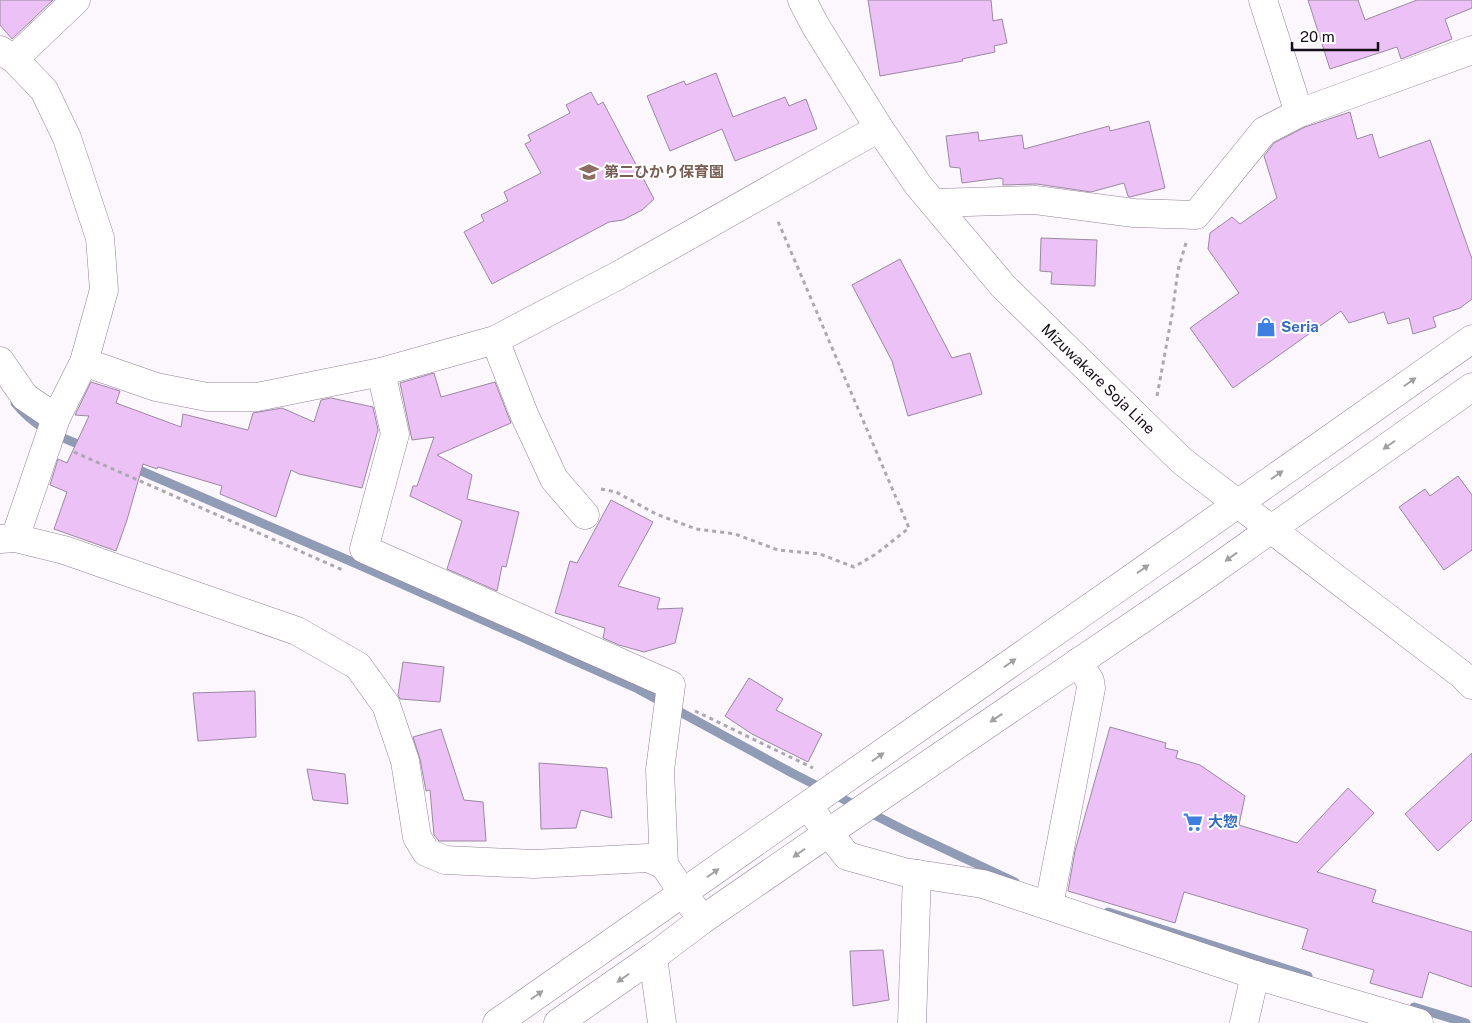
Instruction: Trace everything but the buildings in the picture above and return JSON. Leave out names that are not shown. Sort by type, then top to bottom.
[{"type":"street","points":[[76,0],[7,54],[44,90],[68,138],[100,238],[104,290],[84,362],[52,428],[7,539],[64,550],[297,630],[358,666],[386,705],[405,761],[417,837],[426,852],[444,860],[534,864],[648,858],[664,865]]},
{"type":"street","name":"Mizuwakare Soja Line","points":[[802,0],[815,25],[878,128],[933,203],[1003,286],[1182,461],[1468,675]]},
{"type":"street","points":[[1263,0],[1300,113]]},
{"type":"street","points":[[933,203],[1036,200],[1134,213],[1196,215],[1264,131],[1300,113],[1472,50]]},
{"type":"street","points":[[84,362],[156,387],[207,397],[258,397],[381,372],[494,340],[617,276],[878,128]]},
{"type":"street","points":[[496,1023],[683,894],[821,791],[1472,339]]},
{"type":"street","points":[[494,340],[524,414],[554,479],[584,515]]},
{"type":"street","points":[[0,361],[25,397],[52,428]]},
{"type":"street","points":[[381,372],[395,434],[364,549],[671,685],[660,770],[664,865],[702,920]]},
{"type":"street","points":[[558,1023],[829,832],[1174,598],[1472,387]]},
{"type":"street","points":[[1050,897],[1091,688],[1090,681],[1078,662]]},
{"type":"street","points":[[821,791],[829,832],[847,856],[904,872],[983,884],[1050,897],[1255,974],[1419,1023]]},
{"type":"street","points":[[912,1023],[917,874]]},
{"type":"street","points":[[653,957],[662,1023]]},
{"type":"street","points":[[1244,1023],[1255,974]]},
{"type":"path","points":[[598,488],[616,492],[656,514],[696,529],[735,534],[778,550],[820,554],[854,567],[876,554],[909,528],[765,192]]},
{"type":"path","points":[[1156,402],[1178,270],[1196,215]]},
{"type":"path","points":[[668,704],[821,791]]},
{"type":"waterway","points":[[15,403],[31,420],[40,426],[87,448]]},
{"type":"waterway","points":[[132,467],[357,564],[638,689],[792,773],[904,830],[1015,882]]},
{"type":"waterway","points":[[1108,912],[1308,976]]},
{"type":"waterway","points":[[1414,1007],[1466,1023]]},
{"type":"place","name":"第二ひかり保育園","points":[[589,172]]},
{"type":"place","name":"Seria","points":[[1266,327]]},
{"type":"place","name":"大惣","points":[[1193,822]]}]
